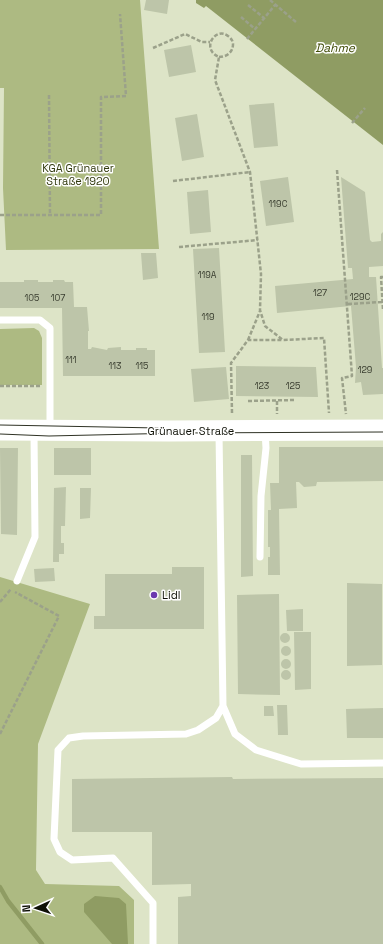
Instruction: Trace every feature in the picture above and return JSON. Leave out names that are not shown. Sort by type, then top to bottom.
[{"type":"main road","name":"Grünauer Straße","points":[[0,430],[219,431],[271,423],[383,430]]},
{"type":"lane","points":[[0,320],[40,320],[50,328],[50,386],[42,431],[35,537],[17,581]]},
{"type":"lane","points":[[260,557],[261,496],[266,448],[271,423]]},
{"type":"lane","points":[[219,431],[223,706],[235,734],[256,750],[301,764],[383,763]]},
{"type":"lane","points":[[153,944],[153,903],[113,858],[72,860],[60,852],[54,839],[58,750],[68,738],[83,736],[186,734],[198,730],[216,718],[223,706]]},
{"type":"path","points":[[270,0],[296,22]]},
{"type":"path","points":[[248,5],[264,18]]},
{"type":"path","points":[[247,39],[275,5]]},
{"type":"path","points":[[0,215],[101,215],[100,97],[126,96],[120,14]]},
{"type":"path","points":[[241,17],[255,28]]},
{"type":"path","points":[[153,48],[185,34],[202,42],[210,42]]},
{"type":"path","points":[[222,34],[228,36],[232,40],[233,44],[232,51],[227,56],[219,57],[212,53],[210,49],[210,42],[217,35],[222,34]]},
{"type":"path","points":[[219,57],[215,80],[250,172],[261,274],[260,310],[265,326],[283,340]]},
{"type":"path","points":[[49,95],[50,215]]},
{"type":"path","points":[[352,123],[365,108]]},
{"type":"path","points":[[337,170],[348,304],[352,376],[342,378],[346,419]]},
{"type":"path","points":[[173,181],[250,172]]},
{"type":"path","points":[[179,247],[258,240]]},
{"type":"path","points":[[383,277],[381,277],[383,310]]},
{"type":"path","points":[[348,304],[382,302]]},
{"type":"path","points":[[232,413],[231,363],[248,340],[260,310]]},
{"type":"path","points":[[248,340],[324,338],[330,419]]},
{"type":"path","points":[[0,386],[50,386]]},
{"type":"path","points":[[248,401],[295,400]]},
{"type":"path","points":[[271,423],[277,401]]},
{"type":"path","points":[[0,602],[17,581]]},
{"type":"path","points":[[0,734],[59,616],[11,589]]},
{"type":"green space","name":"KGA Grünauer Straße 1920","points":[[0,0],[140,0],[159,249],[6,250],[3,188],[4,88],[0,88]]},
{"type":"green space","points":[[34,328],[39,331],[42,338],[42,385],[0,385],[0,329]]},
{"type":"green space","points":[[0,577],[90,604],[38,744],[36,870],[45,884],[119,886],[134,900],[134,944],[0,944]]},
{"type":"water","name":"Dahme","points":[[196,0],[383,0],[383,145],[206,6],[204,8],[196,3]]},
{"type":"water","points":[[95,896],[119,898],[126,904],[128,944],[112,944],[84,912],[84,904]]},
{"type":"building","points":[[146,0],[169,0],[167,14],[144,10]]},
{"type":"building","points":[[191,45],[196,72],[169,77],[164,50]]},
{"type":"building","points":[[274,103],[278,146],[254,148],[249,105]]},
{"type":"building","points":[[197,114],[204,157],[182,161],[175,118]]},
{"type":"building","points":[[288,177],[294,222],[266,226],[260,181]]},
{"type":"building","points":[[341,177],[365,192],[370,240],[372,242],[381,241],[381,234],[383,232],[383,266],[369,267],[369,277],[376,277],[383,368],[383,394],[363,395],[361,382],[355,383],[356,367],[351,306],[277,313],[275,286],[353,279],[352,268],[348,268]]},
{"type":"building","points":[[208,190],[211,232],[190,234],[187,192]]},
{"type":"building","points":[[219,248],[225,352],[199,353],[193,249]]},
{"type":"building","points":[[141,253],[156,253],[158,278],[143,280]]},
{"type":"building","points":[[24,280],[53,282],[53,280],[64,280],[65,282],[73,282],[74,307],[87,307],[89,331],[88,349],[91,349],[92,347],[107,350],[108,348],[121,347],[121,350],[147,348],[147,350],[155,350],[155,376],[63,376],[62,308],[0,308],[0,282],[24,282]]},
{"type":"building","points":[[236,366],[316,367],[318,397],[236,396]]},
{"type":"building","points":[[226,367],[229,399],[194,402],[191,369]]},
{"type":"building","points":[[279,447],[383,447],[383,481],[317,482],[316,486],[304,487],[299,482],[296,482],[297,508],[279,509],[280,575],[268,575],[268,557],[270,557],[270,547],[268,547],[268,510],[271,510],[270,483],[279,483]]},
{"type":"building","points":[[0,448],[18,448],[17,535],[1,534]]},
{"type":"building","points":[[54,448],[91,448],[91,475],[54,475]]},
{"type":"building","points":[[241,455],[252,455],[253,576],[241,577]]},
{"type":"building","points":[[66,487],[65,526],[61,526],[61,543],[64,543],[64,554],[59,554],[59,562],[53,562],[54,488]]},
{"type":"building","points":[[80,488],[91,488],[90,518],[80,519]]},
{"type":"building","name":"Lidl","points":[[172,567],[204,567],[204,629],[94,629],[94,616],[105,616],[105,574],[172,574]]},
{"type":"building","points":[[54,568],[55,581],[35,582],[34,569]]},
{"type":"building","points":[[347,583],[382,584],[382,665],[347,666]]},
{"type":"building","points":[[279,594],[280,695],[238,694],[237,595]]},
{"type":"building","points":[[303,609],[303,631],[287,631],[286,610]]},
{"type":"building","points":[[294,632],[311,632],[311,689],[295,690]]},
{"type":"building","points":[[283,633],[287,633],[289,634],[289,642],[283,643],[280,640],[280,636]]},
{"type":"building","points":[[284,646],[288,646],[290,647],[290,655],[284,656],[281,653],[281,649]]},
{"type":"building","points":[[284,659],[288,659],[290,660],[290,668],[284,669],[281,666],[281,662]]},
{"type":"building","points":[[284,670],[288,670],[290,671],[290,679],[284,680],[281,677],[281,673]]},
{"type":"building","points":[[277,705],[287,705],[288,735],[278,735]]},
{"type":"building","points":[[264,706],[273,706],[274,716],[264,716]]},
{"type":"building","points":[[383,708],[383,738],[347,738],[346,709]]},
{"type":"building","points":[[232,777],[233,779],[383,778],[383,944],[178,944],[178,897],[191,896],[191,884],[152,885],[152,832],[72,832],[72,779]]},
{"type":"waterway","points":[[0,887],[8,901],[42,944]]},
{"type":"tram line","points":[[0,425],[158,428]]},
{"type":"tram line","points":[[0,434],[49,436],[181,433],[383,432]]},
{"type":"place","name":"Lidl","points":[[154,595]]}]
